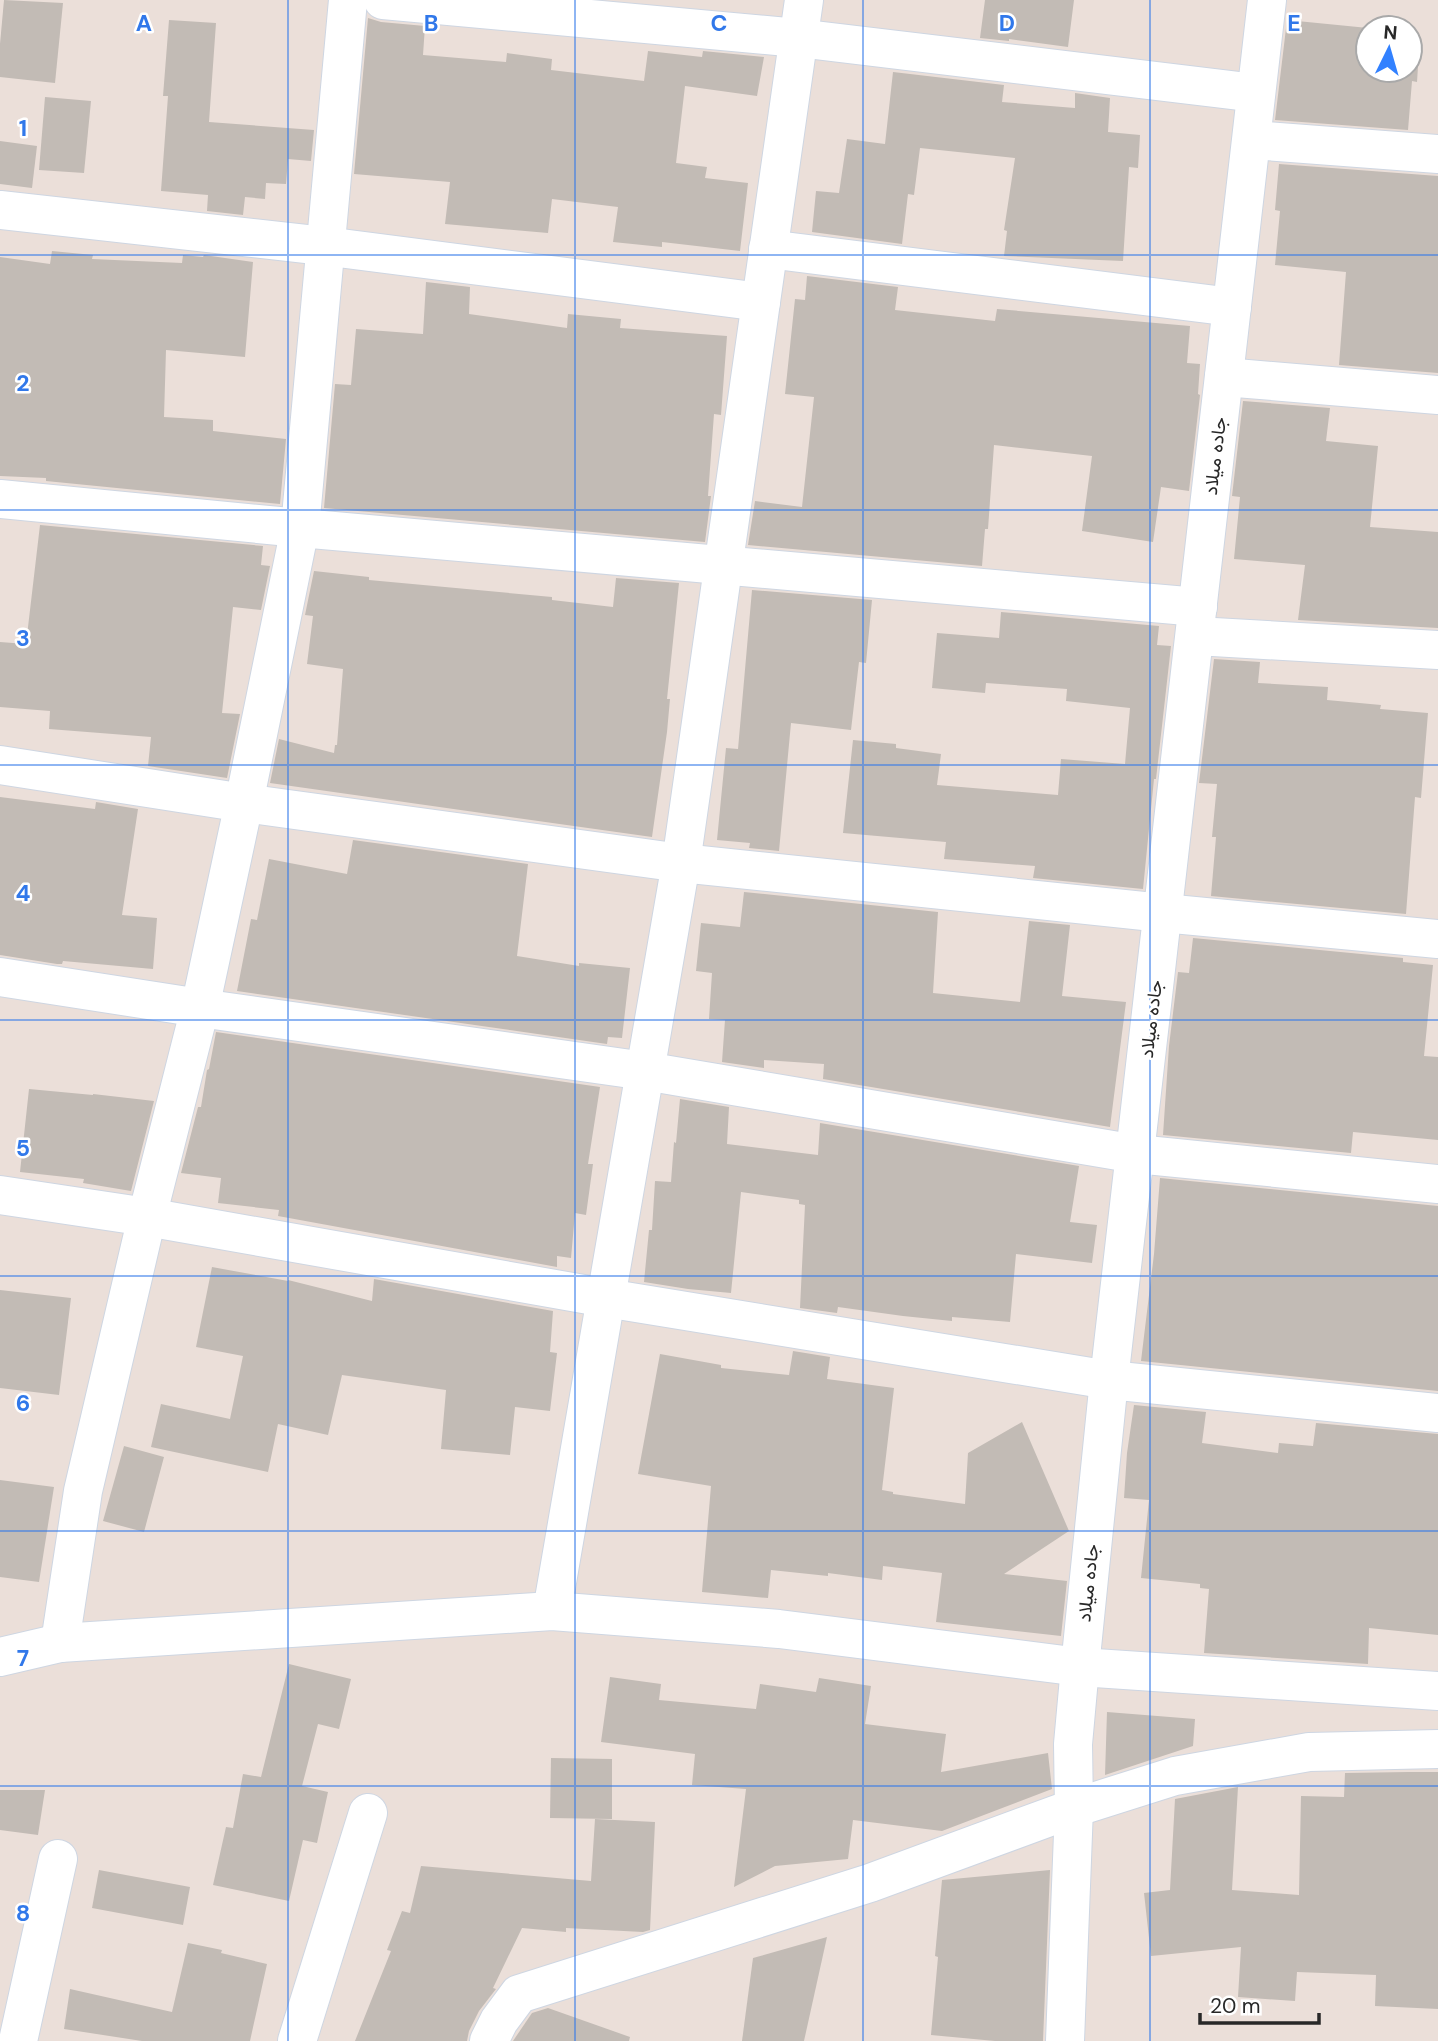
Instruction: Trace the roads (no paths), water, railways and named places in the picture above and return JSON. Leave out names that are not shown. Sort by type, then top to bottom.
[{"type":"street","points":[[60,1643],[83,1491],[147,1217],[200,1008],[300,528],[348,0]]},
{"type":"street","points":[[383,0],[797,38],[1256,93]]},
{"type":"street","points":[[552,1611],[681,863],[804,0]]},
{"type":"street","name":"جاده میلاد","points":[[1065,2041],[1074,1808],[1073,1744],[1080,1667],[1109,1380],[1267,0]]},
{"type":"street","points":[[1252,140],[1438,154]]},
{"type":"street","points":[[0,210],[324,246],[761,302]]},
{"type":"street","points":[[768,249],[1232,307]]},
{"type":"street","points":[[1224,377],[1438,395]]},
{"type":"street","points":[[0,499],[724,565],[1438,650]]},
{"type":"street","points":[[0,765],[244,803],[681,863],[1438,939]]},
{"type":"street","points":[[0,977],[645,1071],[1136,1154],[1438,1184]]},
{"type":"street","points":[[0,1195],[147,1217],[606,1298],[1109,1380],[1438,1413]]},
{"type":"street","points":[[0,1657],[60,1643],[552,1611],[779,1629],[1080,1667],[1438,1691]]},
{"type":"street","points":[[489,2041],[499,2021],[519,1994],[870,1883],[1074,1808],[1175,1776],[1309,1752],[1438,1749]]},
{"type":"street","points":[[297,2041],[368,1813]]},
{"type":"street","points":[[18,2041],[58,1859]]}]
